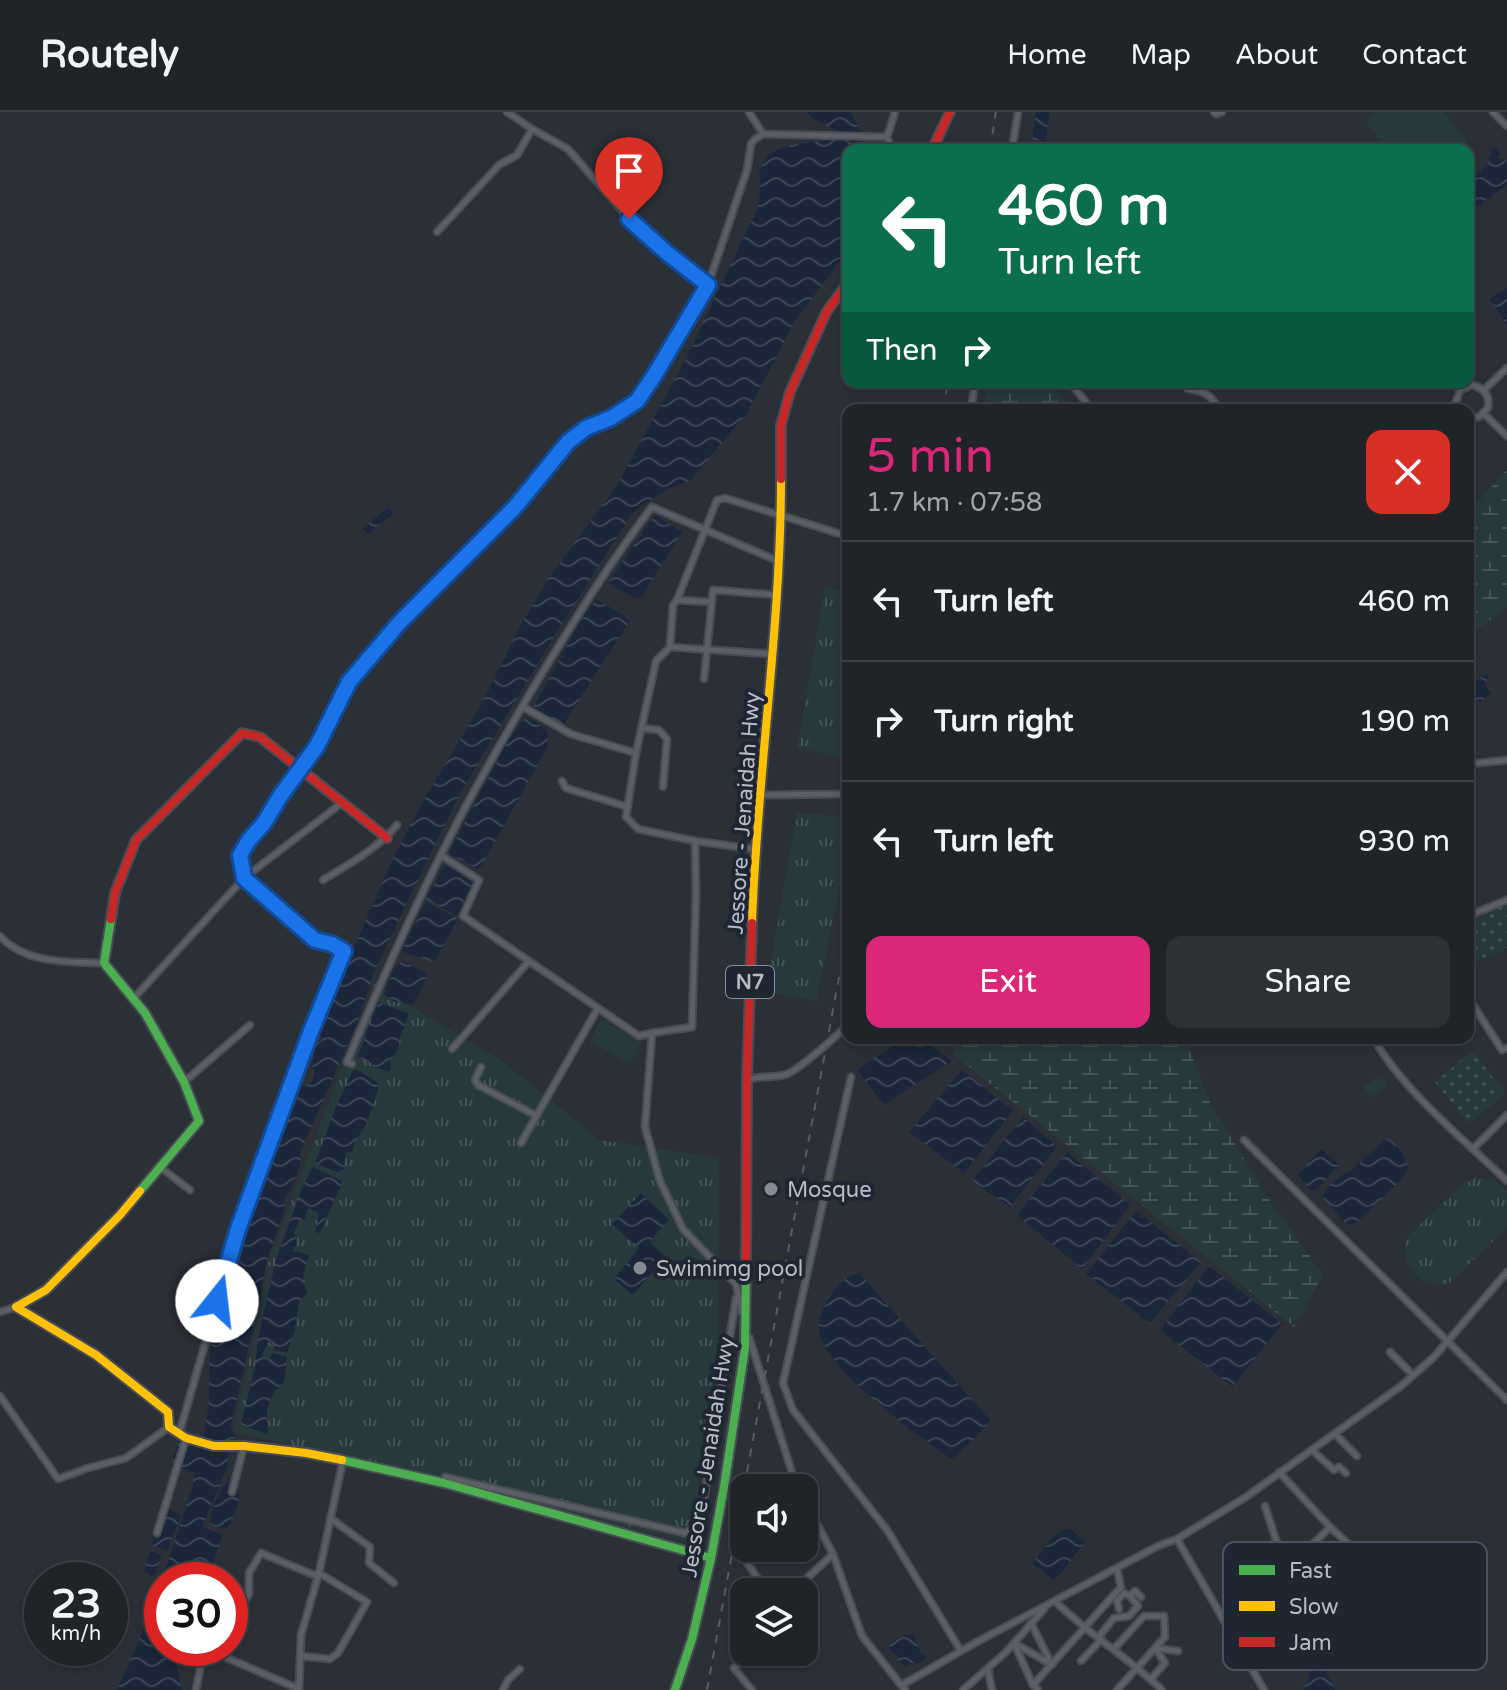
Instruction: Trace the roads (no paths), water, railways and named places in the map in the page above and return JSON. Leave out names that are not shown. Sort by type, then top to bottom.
[{"type":"main road","points":[[935,144],[950,112]]},
{"type":"main road","name":"Jessore - Jenaidah Hwy","points":[[675,1690],[692,1639],[711,1558],[745,1348],[747,1080],[755,850],[777,595],[781,425],[790,392],[827,311],[842,291]]},
{"type":"main road","points":[[387,838],[260,737],[242,733],[136,840],[115,893],[104,963],[145,1013],[184,1082],[199,1121],[120,1215],[46,1290],[16,1307],[96,1355],[168,1412],[169,1427],[183,1436],[214,1446],[306,1453],[444,1483],[711,1558]]},
{"type":"street","points":[[507,112],[568,149],[629,219],[708,285]]},
{"type":"street","points":[[749,112],[763,134]]},
{"type":"street","points":[[890,144],[887,137],[895,112]]},
{"type":"street","points":[[1013,144],[1018,112]]},
{"type":"street","points":[[1214,112],[1222,112]]},
{"type":"street","points":[[1493,112],[1507,126]]},
{"type":"street","points":[[437,232],[499,165],[517,155],[532,129]]},
{"type":"street","points":[[157,1533],[238,1229],[344,951],[315,940],[244,878],[240,855],[317,746],[349,682],[400,622],[516,506],[568,442],[586,428],[611,418],[637,401],[708,285],[755,139],[763,134],[887,137]]},
{"type":"street","points":[[1484,390],[1507,368]]},
{"type":"street","points":[[1474,386],[1484,390],[1489,402],[1484,414],[1474,417]]},
{"type":"street","points":[[1075,388],[1087,404]]},
{"type":"street","points":[[1188,388],[1203,391],[1216,404]]},
{"type":"street","points":[[1484,414],[1507,436]]},
{"type":"street","points":[[755,850],[638,829],[626,817],[656,661],[670,647],[673,605],[717,500],[725,498],[842,534]]},
{"type":"street","points":[[352,1064],[347,1062],[362,1026],[456,824],[574,620],[652,507],[778,561]]},
{"type":"street","points":[[704,679],[713,590],[777,595]]},
{"type":"street","points":[[677,600],[711,602]]},
{"type":"street","points":[[670,647],[772,654]]},
{"type":"street","points":[[522,707],[571,734],[636,753]]},
{"type":"street","points":[[641,728],[659,730],[667,739],[663,787]]},
{"type":"street","points":[[1474,763],[1507,760]]},
{"type":"street","points":[[562,781],[566,788],[628,807]]},
{"type":"street","points":[[761,795],[842,794]]},
{"type":"street","points":[[133,999],[244,878],[343,802]]},
{"type":"street","points":[[323,880],[387,838],[397,825]]},
{"type":"street","points":[[442,856],[479,880],[463,916],[639,1036],[692,1027],[695,841]]},
{"type":"street","points":[[1474,914],[1507,900]]},
{"type":"street","points":[[0,936],[7,944],[29,956],[104,963]]},
{"type":"street","points":[[452,1049],[529,961]]},
{"type":"street","points":[[1474,1006],[1502,1050],[1507,1048]]},
{"type":"street","points":[[521,1143],[598,1008]]},
{"type":"street","points":[[184,1082],[250,1025]]},
{"type":"street","points":[[747,1080],[757,1076],[787,1075],[842,1030]]},
{"type":"street","points":[[652,1033],[645,1127],[660,1181],[683,1229],[736,1284],[746,1330],[792,1474]]},
{"type":"street","points":[[1376,1044],[1415,1092],[1507,1181]]},
{"type":"street","points":[[481,1067],[475,1080],[478,1085],[537,1116]]},
{"type":"street","points":[[851,1077],[783,1383],[793,1410],[887,1530],[961,1651]]},
{"type":"street","points":[[1473,1149],[1507,1115]]},
{"type":"street","points":[[1244,1140],[1507,1400]]},
{"type":"street","points":[[160,1167],[190,1190]]},
{"type":"street","points":[[818,1526],[833,1554],[862,1636],[903,1688],[961,1651],[1158,1546],[1177,1539],[1246,1497],[1335,1434],[1434,1357],[1507,1272]]},
{"type":"street","points":[[445,1477],[685,1533],[700,1523],[736,1298]]},
{"type":"street","points":[[0,1312],[16,1307]]},
{"type":"street","points":[[1390,1352],[1413,1375]]},
{"type":"street","points":[[0,1396],[58,1479],[126,1458],[169,1427]]},
{"type":"street","points":[[1335,1434],[1357,1456]]},
{"type":"street","points":[[232,1492],[244,1446]]},
{"type":"street","points":[[1312,1450],[1334,1470],[1339,1467],[1346,1473]]},
{"type":"street","points":[[246,1666],[299,1690],[301,1635],[319,1573],[343,1460]]},
{"type":"street","points":[[1279,1472],[1346,1542]]},
{"type":"street","points":[[1265,1506],[1277,1542]]},
{"type":"street","points":[[330,1518],[370,1547],[369,1563],[394,1583]]},
{"type":"street","points":[[1315,1542],[1330,1527]]},
{"type":"street","points":[[1177,1539],[1223,1619]]},
{"type":"street","points":[[248,1596],[249,1573],[261,1553],[314,1575],[319,1573],[367,1602],[338,1653],[330,1659],[301,1656]]},
{"type":"street","points":[[807,1578],[833,1554]]},
{"type":"street","points":[[1014,1643],[1036,1688],[1052,1665],[1121,1587],[1117,1569]]},
{"type":"street","points":[[1130,1596],[1135,1591],[1141,1597]]},
{"type":"street","points":[[1119,1609],[1117,1601],[1124,1593],[1148,1615]]},
{"type":"street","points":[[1056,1602],[1162,1690]]},
{"type":"street","points":[[1081,1661],[1114,1618],[1129,1616],[1138,1606]]},
{"type":"street","points":[[963,1690],[1014,1643],[1046,1607]]},
{"type":"street","points":[[1114,1649],[1144,1616],[1164,1616],[1165,1637],[1117,1690]]},
{"type":"street","points":[[1031,1623],[1052,1665]]},
{"type":"street","points":[[1014,1643],[1052,1665]]},
{"type":"street","points":[[1155,1648],[1178,1651]]},
{"type":"street","points":[[1151,1679],[1165,1663],[1155,1648]]},
{"type":"street","points":[[196,1690],[201,1666]]},
{"type":"street","points":[[736,1666],[734,1668],[752,1690]]},
{"type":"street","points":[[988,1668],[992,1690]]},
{"type":"street","points":[[503,1690],[508,1680],[520,1669]]},
{"type":"street","points":[[1252,1670],[1264,1690]]},
{"type":"water","points":[[807,112],[852,112],[866,144],[842,144],[842,258],[795,321],[747,413],[691,480],[666,490],[633,512],[460,793],[375,970],[356,1025],[300,1153],[301,1163],[284,1198],[285,1209],[267,1260],[230,1428],[235,1435],[227,1468],[202,1527],[223,1535],[213,1562],[168,1562],[195,1473],[179,1467],[172,1459],[179,1441],[184,1439],[202,1445],[209,1403],[210,1348],[227,1317],[249,1223],[289,1109],[299,1088],[312,1082],[316,1044],[321,1042],[322,1037],[318,1034],[394,857],[422,803],[484,700],[519,628],[550,576],[614,490],[685,361],[758,207],[759,175],[763,164],[769,155],[779,149],[836,140],[837,131]]},
{"type":"water","points":[[1036,112],[1050,112],[1046,141],[1032,140]]},
{"type":"water","points":[[1498,148],[1498,159],[1507,162],[1507,186],[1474,208],[1474,177],[1487,165],[1492,149]]},
{"type":"water","points":[[1507,288],[1507,325],[1494,305],[1489,303],[1491,298]]},
{"type":"water","points":[[387,508],[393,514],[368,534],[362,529]]},
{"type":"water","points":[[654,516],[682,532],[643,595],[636,598],[612,586],[610,580]]},
{"type":"water","points":[[598,600],[629,622],[563,725],[534,707],[584,615]]},
{"type":"water","points":[[1489,673],[1485,685],[1492,693],[1481,701],[1474,700],[1474,682]]},
{"type":"water","points":[[529,717],[547,731],[548,746],[478,869],[450,854],[450,851],[507,742],[523,720]]},
{"type":"water","points":[[445,865],[473,883],[457,916],[426,899]]},
{"type":"water","points":[[426,902],[458,919],[434,962],[402,950]]},
{"type":"water","points":[[402,961],[427,975],[412,1004],[394,1002],[384,994],[394,969]]},
{"type":"water","points":[[378,1002],[409,1014],[388,1071],[358,1056]]},
{"type":"water","points":[[896,1044],[929,1044],[951,1061],[884,1105],[857,1070]]},
{"type":"water","points":[[353,1070],[360,1071],[379,1084],[364,1128],[354,1143],[353,1151],[346,1153],[344,1169],[337,1172],[316,1161]]},
{"type":"water","points":[[962,1070],[1013,1111],[964,1173],[909,1132]]},
{"type":"water","points":[[1023,1117],[1057,1146],[1010,1207],[972,1181]]},
{"type":"water","points":[[1386,1138],[1400,1151],[1408,1169],[1399,1182],[1359,1220],[1346,1224],[1322,1197],[1334,1181],[1351,1171]]},
{"type":"water","points":[[1321,1149],[1338,1166],[1312,1191],[1298,1175]]},
{"type":"water","points":[[1067,1152],[1130,1205],[1082,1269],[1017,1215]]},
{"type":"water","points":[[313,1167],[342,1183],[320,1233],[315,1232],[319,1213],[308,1208],[305,1219],[299,1221],[294,1232],[297,1244],[292,1251],[309,1255],[303,1275],[307,1293],[299,1302],[287,1353],[274,1350],[275,1345],[268,1342],[262,1356],[269,1360],[272,1353],[287,1357],[284,1382],[273,1394],[267,1409],[267,1434],[241,1425],[275,1263],[301,1190]]},
{"type":"water","points":[[641,1193],[669,1220],[649,1242],[666,1257],[633,1295],[614,1279],[639,1248],[612,1224]]},
{"type":"water","points":[[1136,1211],[1201,1262],[1150,1323],[1086,1274]]},
{"type":"water","points":[[1209,1266],[1282,1324],[1233,1387],[1160,1330]]},
{"type":"water","points":[[859,1273],[991,1421],[953,1460],[875,1401],[854,1382],[824,1345],[819,1325],[824,1307],[841,1283]]},
{"type":"water","points":[[227,1483],[237,1487],[238,1503],[227,1529],[217,1528],[210,1523],[212,1513],[217,1496]]},
{"type":"water","points":[[167,1507],[181,1515],[167,1551],[151,1543],[157,1533],[160,1513]]},
{"type":"water","points":[[1071,1529],[1085,1542],[1053,1580],[1035,1565],[1035,1560],[1053,1538]]},
{"type":"water","points":[[150,1552],[162,1556],[160,1562],[147,1562]]},
{"type":"water","points":[[144,1629],[144,1666],[176,1666],[182,1690],[117,1690]]},
{"type":"water","points":[[906,1634],[913,1634],[921,1653],[926,1656],[924,1661],[906,1667],[898,1661],[899,1657],[890,1650],[889,1645]]},
{"type":"water","points":[[1325,1670],[1335,1690],[1305,1690],[1303,1686],[1308,1684],[1310,1671]]},
{"type":"railway","points":[[991,144],[996,112]]},
{"type":"railway","points":[[944,404],[947,388]]},
{"type":"railway","points":[[747,1474],[842,961]]},
{"type":"railway","points":[[707,1690],[730,1562]]},
{"type":"place","name":"Mosque","points":[[771,1189]]},
{"type":"place","name":"Swimimg pool","points":[[640,1268]]}]
